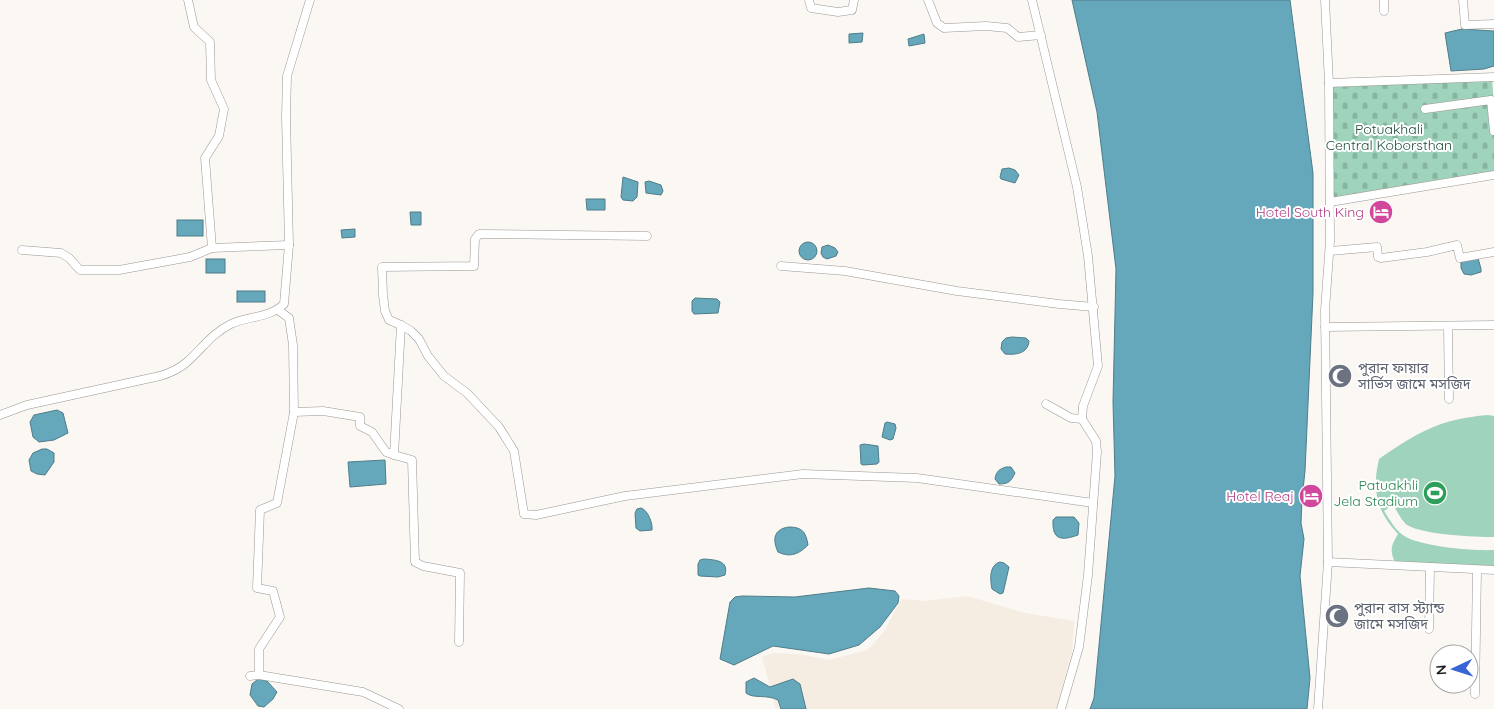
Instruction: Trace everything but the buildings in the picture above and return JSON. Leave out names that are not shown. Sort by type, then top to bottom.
[{"type":"street","points":[[188,0],[194,27],[210,42],[211,80],[224,109],[219,136],[205,158],[212,248]]},
{"type":"street","points":[[0,415],[27,405],[160,376],[175,370],[187,362],[209,339],[230,325],[278,310],[284,304],[289,245],[287,76],[310,0]]},
{"type":"street","points":[[809,0],[810,8],[838,12],[852,10],[854,0]]},
{"type":"street","points":[[928,0],[937,23],[944,28],[986,26],[1007,28],[1018,37],[1041,36]]},
{"type":"street","points":[[1032,0],[1077,187],[1094,307],[1098,366],[1083,406],[1082,419],[1096,441],[1097,452],[1085,600],[1079,647],[1061,709]]},
{"type":"street","points":[[1318,709],[1328,562],[1325,327],[1330,251],[1330,202],[1329,83],[1325,0]]},
{"type":"street","points":[[1384,0],[1384,11]]},
{"type":"street","points":[[1463,0],[1465,25],[1494,24]]},
{"type":"street","points":[[1329,83],[1494,77]]},
{"type":"street","points":[[1425,109],[1491,100],[1494,131]]},
{"type":"street","points":[[1330,202],[1494,175]]},
{"type":"street","points":[[647,236],[479,234],[475,239],[474,266],[382,266],[385,311],[389,320],[411,331],[419,339],[428,356],[444,376],[467,393],[499,427],[514,451],[524,514],[536,515],[625,496],[803,474],[917,478],[1093,503]]},
{"type":"street","points":[[22,250],[61,253],[69,258],[80,270],[119,270],[190,257],[212,248],[289,245]]},
{"type":"street","points":[[1330,251],[1377,247],[1378,257],[1381,258],[1427,252],[1457,245],[1460,258],[1494,252]]},
{"type":"street","points":[[781,266],[845,271],[957,291],[1094,307]]},
{"type":"street","points":[[278,310],[289,318],[293,345],[294,412],[277,503],[260,510],[256,588],[273,591],[280,617],[259,649],[254,676],[363,692],[399,709]]},
{"type":"street","points":[[1325,327],[1494,325]]},
{"type":"street","points":[[394,455],[401,326]]},
{"type":"street","points":[[1448,326],[1448,398]]},
{"type":"street","points":[[1046,404],[1071,418],[1082,419]]},
{"type":"street","points":[[294,412],[323,412],[360,417],[360,426],[372,432],[386,452],[412,460],[415,562],[423,566],[460,572],[459,642]]},
{"type":"street","points":[[1328,562],[1494,570]]},
{"type":"street","points":[[1429,629],[1430,567]]},
{"type":"street","points":[[1475,644],[1477,570]]},
{"type":"shaded area","points":[[967,596],[1025,613],[1074,621],[1072,652],[1056,709],[776,709],[762,657],[773,653],[799,654],[829,660],[868,650],[885,630],[901,599],[925,601]]},
{"type":"green space","name":"Potuakhali Central Koborsthan","points":[[1492,79],[1494,173],[1334,198],[1333,87]]},
{"type":"green space","name":"Patuakhli Jela Stadium","points":[[1488,415],[1494,416],[1494,537],[1449,535],[1425,531],[1407,525],[1393,505],[1384,511],[1399,532],[1414,540],[1449,548],[1494,550],[1494,567],[1395,562],[1392,547],[1398,534],[1380,508],[1376,490],[1379,459],[1430,428],[1456,420]]},
{"type":"water","points":[[1072,0],[1290,0],[1313,173],[1313,293],[1301,523],[1304,539],[1300,576],[1310,678],[1307,709],[1090,709],[1094,698],[1115,476],[1113,402],[1116,269],[1097,112]]},
{"type":"water","points":[[1462,29],[1494,31],[1494,66],[1484,69],[1451,71],[1445,33]]},
{"type":"water","points":[[863,33],[862,42],[849,43],[849,34]]},
{"type":"water","points":[[924,34],[925,43],[909,46],[908,39]]},
{"type":"water","points":[[1009,168],[1015,170],[1019,175],[1015,183],[1000,177],[1002,169]]},
{"type":"water","points":[[623,177],[638,182],[637,197],[633,201],[623,200],[621,197]]},
{"type":"water","points":[[649,181],[661,185],[663,191],[661,195],[646,193],[645,182]]},
{"type":"water","points":[[586,199],[605,199],[605,210],[587,210]]},
{"type":"water","points":[[410,212],[421,212],[421,225],[411,225]]},
{"type":"water","points":[[177,220],[203,220],[203,236],[177,236]]},
{"type":"water","points":[[355,229],[355,237],[342,238],[341,230]]},
{"type":"water","points":[[808,242],[814,245],[817,251],[814,257],[808,260],[802,257],[799,251],[802,245]]},
{"type":"water","points":[[828,245],[835,248],[838,252],[836,256],[827,259],[821,253],[822,247]]},
{"type":"water","points":[[1478,258],[1481,272],[1471,275],[1464,274],[1461,268],[1461,260]]},
{"type":"water","points":[[206,259],[225,259],[225,273],[206,273]]},
{"type":"water","points":[[237,291],[265,291],[265,302],[237,302]]},
{"type":"water","points":[[695,298],[717,299],[720,302],[718,313],[694,314],[692,311],[692,301]]},
{"type":"water","points":[[1006,338],[1026,338],[1029,341],[1024,351],[1017,354],[1005,354],[1001,349],[1002,342]]},
{"type":"water","points":[[57,410],[63,413],[68,433],[54,440],[39,442],[33,437],[30,422],[34,415]]},
{"type":"water","points":[[885,423],[895,424],[896,428],[893,439],[890,440],[882,437]]},
{"type":"water","points":[[860,445],[878,446],[879,462],[877,464],[861,464]]},
{"type":"water","points":[[47,449],[54,453],[54,462],[45,475],[31,471],[29,460],[33,453]]},
{"type":"water","points":[[385,460],[386,484],[350,487],[348,462]]},
{"type":"water","points":[[1006,467],[1011,467],[1015,473],[1009,482],[999,484],[995,479],[996,474]]},
{"type":"water","points":[[641,508],[646,511],[650,518],[652,530],[640,531],[636,528],[635,513],[637,509]]},
{"type":"water","points":[[1056,517],[1074,517],[1079,523],[1078,535],[1062,538],[1056,535],[1053,520]]},
{"type":"water","points":[[789,527],[803,531],[808,545],[798,553],[786,555],[778,552],[775,539],[777,532]]},
{"type":"water","points":[[704,559],[723,564],[726,570],[725,575],[718,577],[698,575],[698,564],[700,560]]},
{"type":"water","points":[[1000,562],[1009,567],[1003,593],[1000,594],[992,589],[991,577],[992,569]]},
{"type":"water","points":[[869,588],[895,591],[899,596],[898,603],[880,627],[859,645],[829,654],[773,646],[734,665],[720,659],[730,602],[735,597],[795,597]]},
{"type":"water","points":[[754,678],[770,687],[793,679],[800,684],[806,709],[781,709],[778,700],[749,695],[746,693],[746,682]]},
{"type":"water","points":[[258,679],[267,681],[277,692],[273,699],[264,707],[258,706],[250,695],[252,684]]},
{"type":"place","name":"Hotel South King","points":[[1381,212]]},
{"type":"place","name":"পুরান ফায়ার সার্ভিস জামে মসজিদ","points":[[1340,376]]},
{"type":"place","name":"Patuakhli Jela Stadium","points":[[1435,493]]},
{"type":"place","name":"Hotel Reaj","points":[[1311,496]]},
{"type":"place","name":"পুরান বাস স্ট্যান্ড জামে মসজিদ","points":[[1337,616]]}]
